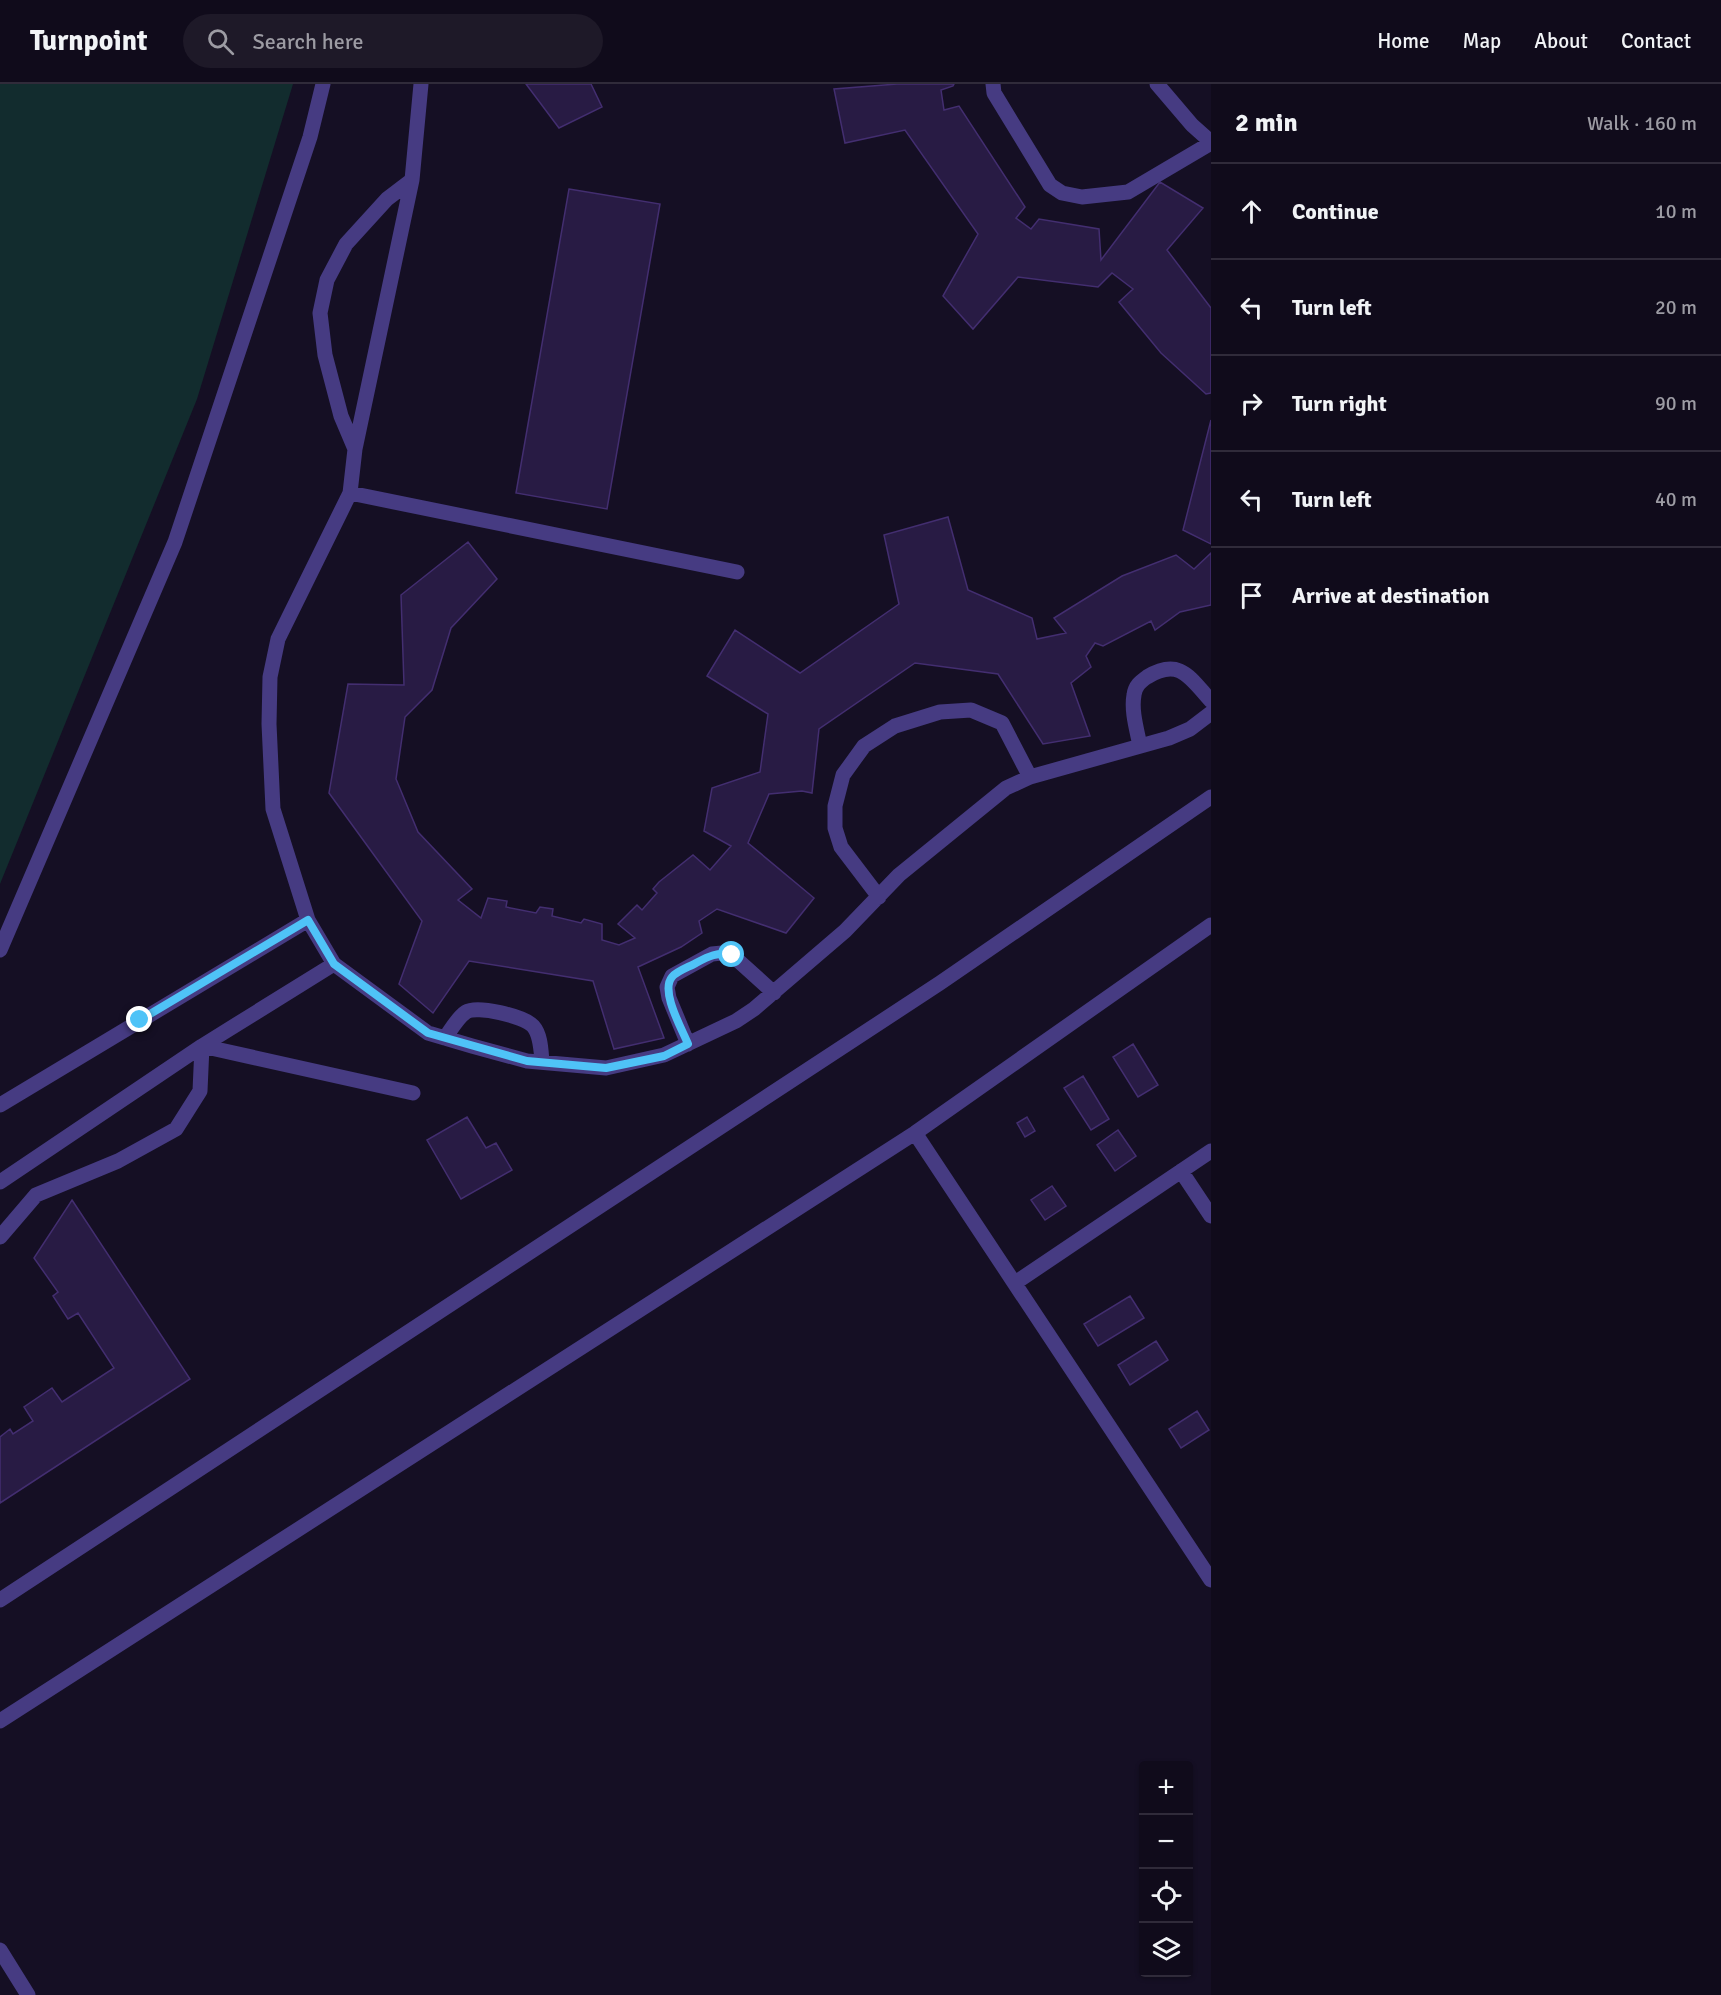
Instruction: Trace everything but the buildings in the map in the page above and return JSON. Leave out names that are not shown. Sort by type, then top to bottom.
[{"type":"street","points":[[0,950],[175,542],[310,137],[323,84]]},
{"type":"street","points":[[421,84],[412,180],[356,449],[350,492],[278,639],[270,677],[269,724],[273,809],[308,920],[334,964],[428,1033],[527,1061],[606,1068],[664,1056],[736,1021],[774,993],[845,930],[900,875],[1006,788],[1030,777],[1169,738],[1190,729],[1211,713]]},
{"type":"street","points":[[993,84],[994,93],[1050,185],[1062,193],[1083,196],[1128,192],[1211,142],[1192,125],[1157,84]]},
{"type":"street","points":[[356,449],[341,416],[325,355],[320,313],[327,280],[346,244],[387,199],[412,180]]},
{"type":"street","points":[[350,492],[737,572]]},
{"type":"street","points":[[1140,746],[1134,693],[1139,683],[1161,669],[1174,669],[1186,673],[1211,701]]},
{"type":"street","points":[[879,897],[841,847],[835,828],[835,806],[843,775],[864,746],[895,726],[940,712],[971,711],[1002,723],[1030,777]]},
{"type":"street","points":[[0,1600],[940,983],[1211,797]]},
{"type":"street","points":[[0,1104],[308,920]]},
{"type":"street","points":[[0,1721],[915,1133],[1211,925]]},
{"type":"street","points":[[688,1044],[669,998],[667,987],[672,976],[712,954],[722,953],[732,955],[774,993]]},
{"type":"street","points":[[0,1182],[202,1046],[334,964]]},
{"type":"street","points":[[445,1038],[467,1011],[480,1008],[518,1018],[532,1026],[539,1040],[542,1062]]},
{"type":"street","points":[[202,1046],[412,1093]]},
{"type":"street","points":[[0,1237],[36,1196],[118,1161],[176,1129],[200,1091],[202,1046]]},
{"type":"street","points":[[915,1133],[1211,1580]]},
{"type":"street","points":[[1015,1283],[1211,1151]]},
{"type":"street","points":[[1181,1171],[1211,1216]]},
{"type":"street","points":[[0,1950],[28,1995]]},
{"type":"green space","points":[[0,84],[293,84],[197,399],[0,884]]},
{"type":"route","points":[[140,1020],[308,920],[334,964],[428,1033],[527,1061],[606,1068],[664,1056],[688,1044],[669,998],[667,987],[672,976],[712,954],[732,955]]}]
